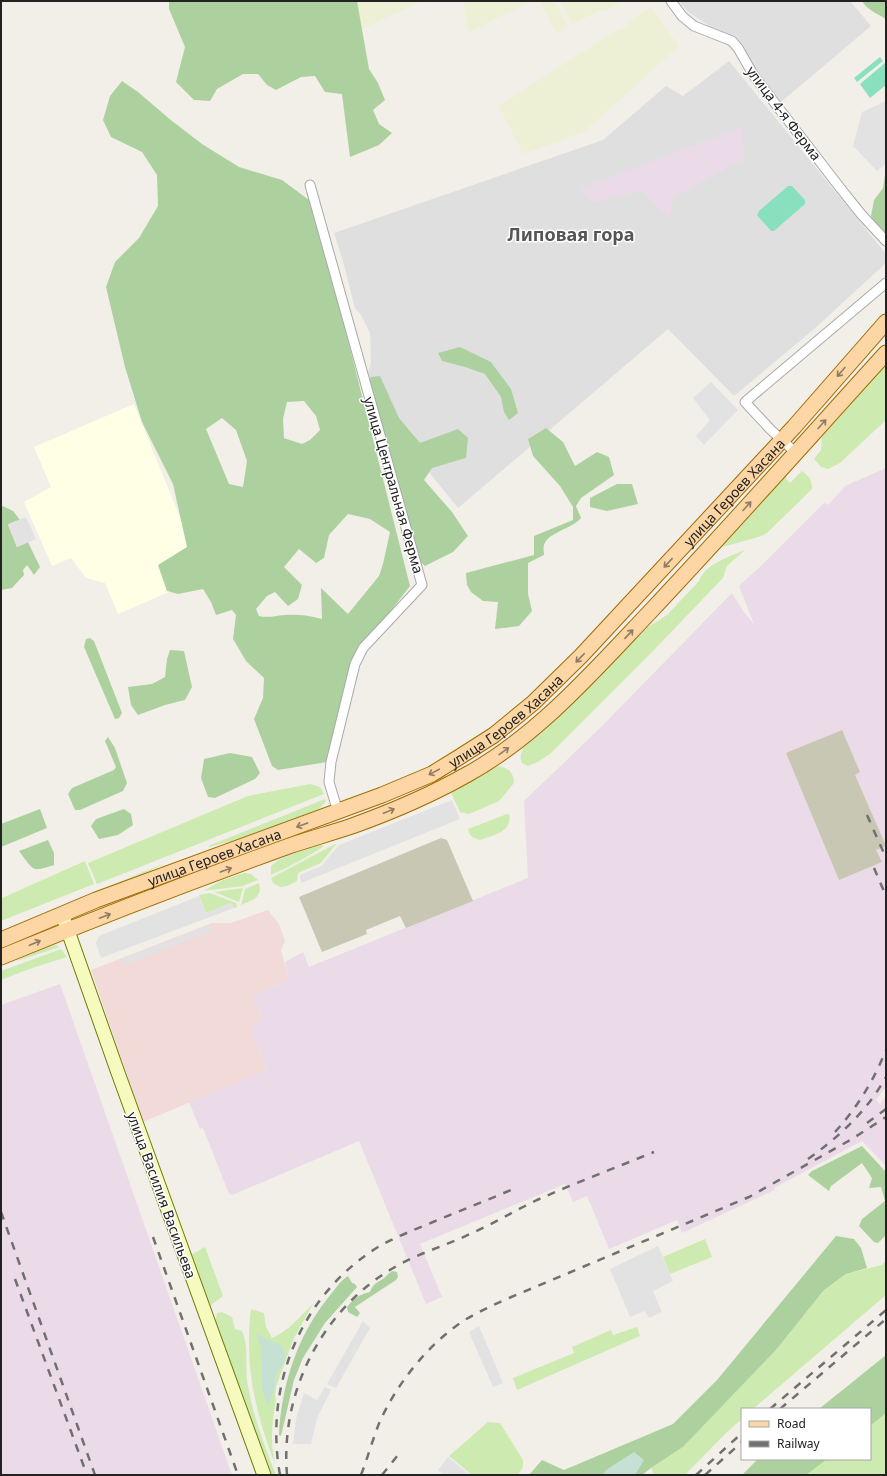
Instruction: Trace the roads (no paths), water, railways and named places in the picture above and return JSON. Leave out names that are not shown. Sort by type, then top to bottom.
[{"type":"main road","name":"улица Героев Хасана","points":[[1,940],[62,914],[382,795],[432,774],[494,735],[534,703],[581,656],[781,440],[886,322]]},
{"type":"main road","name":"улица Героев Хасана","points":[[1,957],[68,929],[290,846],[353,826],[426,795],[470,774],[504,751],[569,697],[693,567],[886,353]]},
{"type":"main road","name":"улица Василия Васильева","points":[[62,914],[264,1475]]},
{"type":"street","name":"улица 4-я Ферма","points":[[671,1],[682,16],[694,26],[732,41],[738,48],[754,76],[841,189],[861,214],[886,241]]},
{"type":"street","name":"улица Центральная Ферма","points":[[310,185],[422,585],[363,648],[355,664],[333,755],[329,782],[338,812]]},
{"type":"street","points":[[796,453],[781,440],[745,402],[886,283]]},
{"type":"railway","points":[[867,815],[886,858]]},
{"type":"railway","points":[[874,868],[886,896]]},
{"type":"railway","points":[[835,1132],[851,1113],[864,1093],[886,1050]]},
{"type":"railway","points":[[808,1159],[842,1132],[852,1122],[870,1101],[886,1077]]},
{"type":"railway","points":[[867,1123],[886,1109]]},
{"type":"railway","points":[[361,1475],[380,1421],[396,1392],[415,1365],[426,1353],[438,1341],[463,1321],[509,1298],[749,1197],[852,1139],[886,1117]]},
{"type":"railway","points":[[287,1475],[287,1444],[291,1413],[299,1384],[311,1356],[327,1329],[346,1306],[369,1285],[404,1262],[479,1230],[537,1200],[654,1152]]},
{"type":"railway","points":[[280,1475],[276,1442],[278,1409],[283,1377],[294,1346],[308,1317],[328,1291],[351,1267],[384,1243],[511,1190]]},
{"type":"railway","points":[[1,1212],[95,1475]]},
{"type":"railway","points":[[153,1237],[238,1475]]},
{"type":"railway","points":[[15,1279],[87,1475]]},
{"type":"railway","points":[[771,1408],[886,1310]]},
{"type":"railway","points":[[781,1408],[886,1319]]},
{"type":"railway","points":[[696,1475],[741,1434]]},
{"type":"railway","points":[[705,1475],[741,1443]]},
{"type":"railway","points":[[382,1475],[398,1455]]},
{"type":"district","name":"Липовая гора","points":[[571,234]]}]
